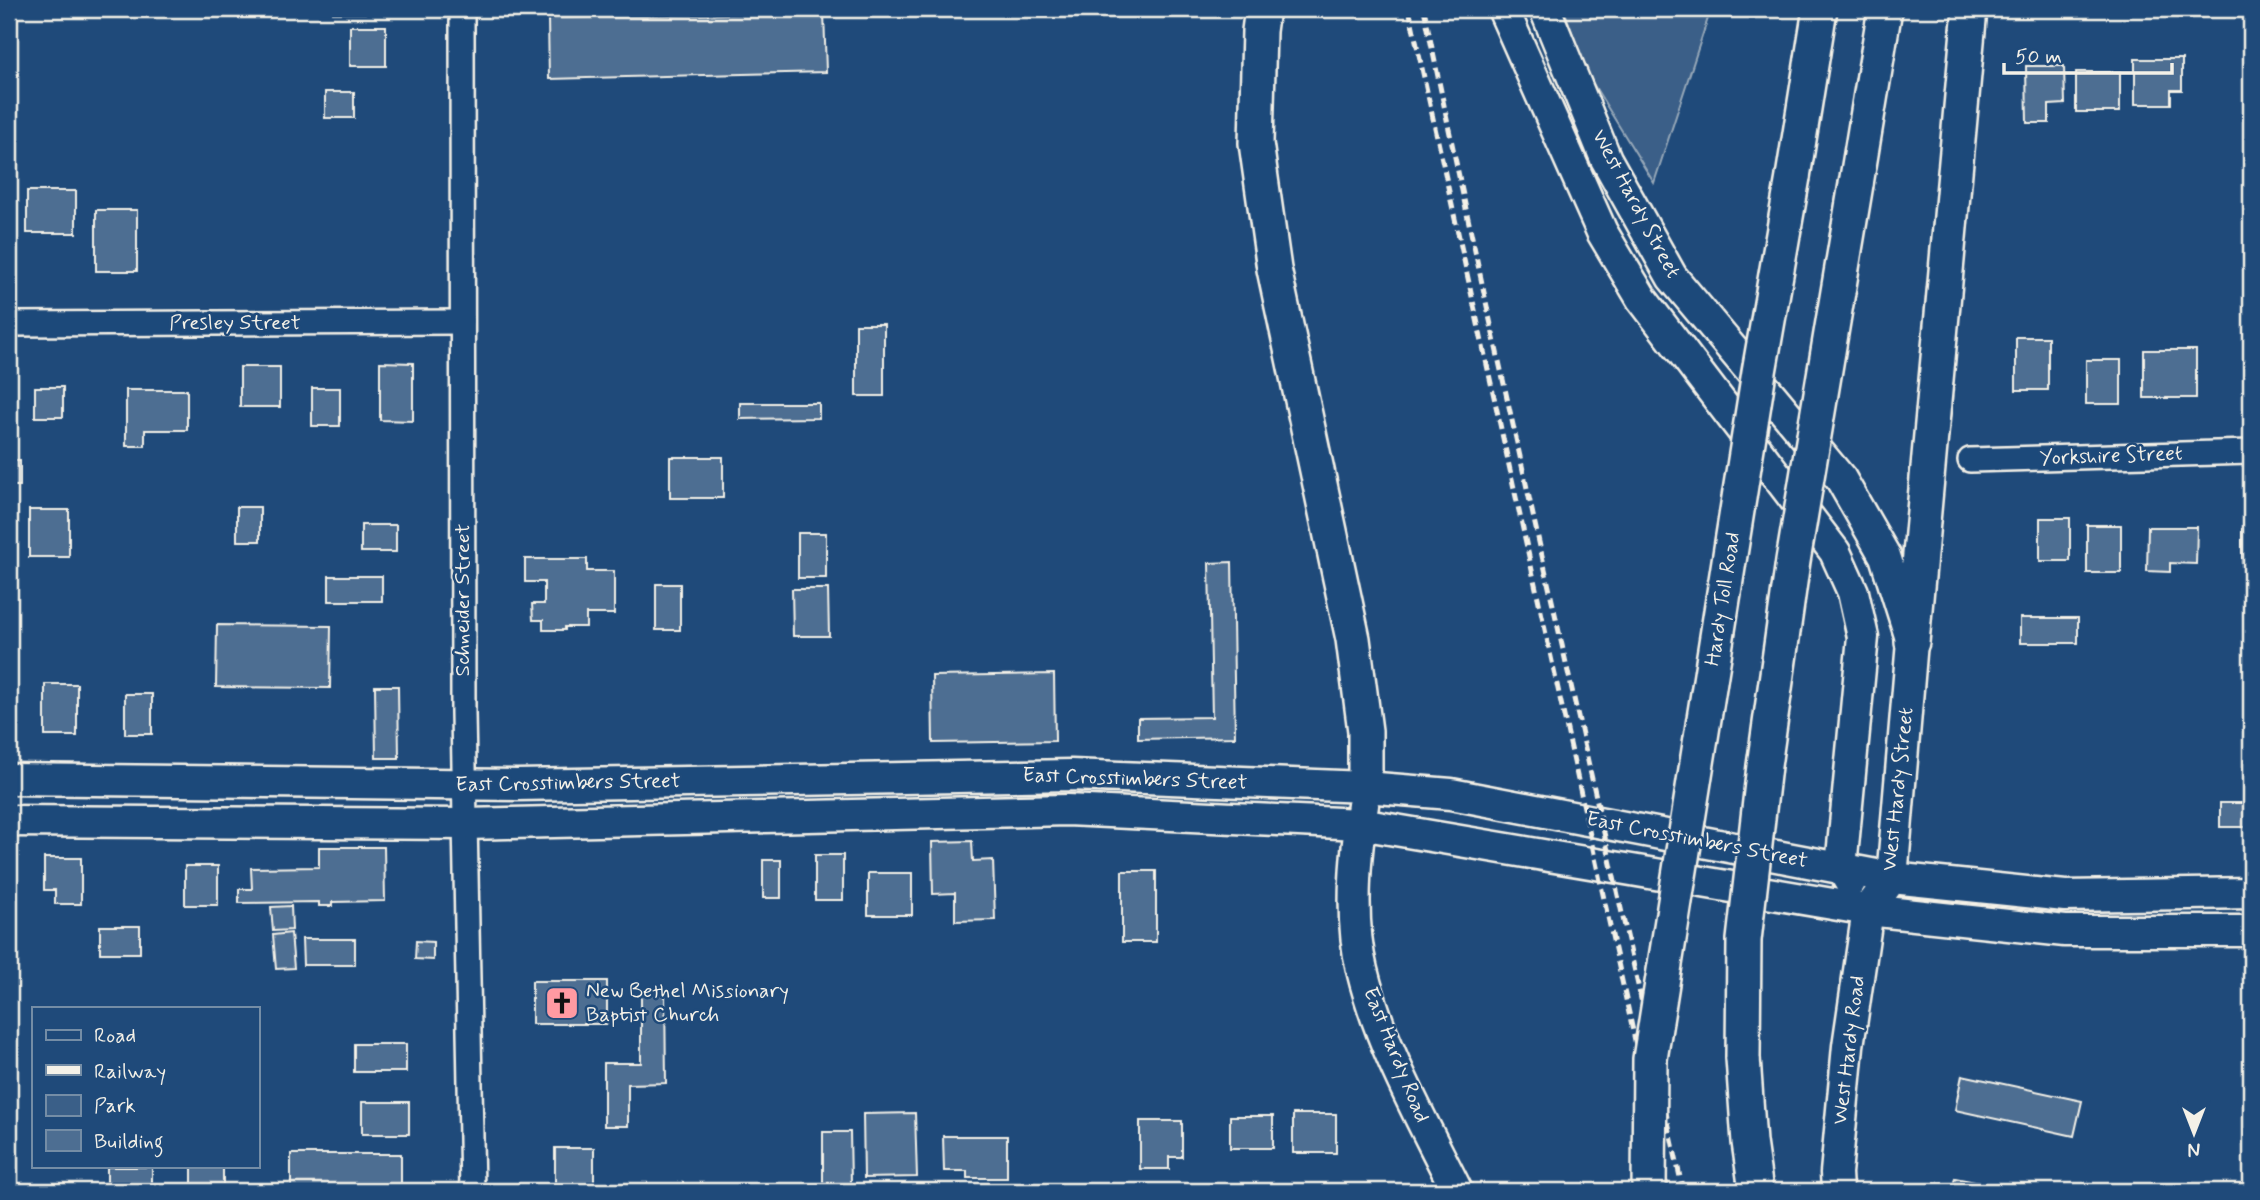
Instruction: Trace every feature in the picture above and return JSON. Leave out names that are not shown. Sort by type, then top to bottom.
[{"type":"highway","points":[[1262,9],[1255,143],[1274,269],[1353,639],[1365,731],[1365,787]]},
{"type":"highway","name":"Hardy Toll Road","points":[[1649,1191],[1650,1059],[1759,372],[1820,9]]},
{"type":"highway","points":[[1756,1191],[1749,1142],[1743,1058],[1744,940],[1764,766],[1795,548],[1885,9]]},
{"type":"highway","points":[[1912,642],[1970,9]]},
{"type":"main road","name":"West Hardy Street","points":[[1503,9],[1602,232],[1642,299],[1835,552],[1853,592],[1863,637],[1841,867],[1868,910],[1892,878],[1912,642],[1885,556],[1841,479],[1672,277],[1606,159],[1545,9]]},
{"type":"main road","name":"East Crosstimbers Street","points":[[9,779],[517,786],[1071,775],[1365,787],[1461,796],[1892,878],[2066,896],[2251,893]]},
{"type":"main road","points":[[1067,810],[1071,775]]},
{"type":"main road","points":[[863,779],[867,814]]},
{"type":"main road","points":[[189,822],[191,781]]},
{"type":"main road","name":"East Hardy Road","points":[[1365,787],[1354,910],[1361,969],[1387,1044],[1457,1191]]},
{"type":"main road","name":"East Crosstimbers Street","points":[[9,821],[466,824],[1067,810],[1360,824],[1868,910],[2065,930],[2251,931]]},
{"type":"main road","points":[[2155,931],[2159,893]]},
{"type":"main road","name":"West Hardy Road","points":[[1836,1191],[1848,1046],[1868,910]]},
{"type":"street","name":"Schneider Street","points":[[462,9],[465,785],[472,1191]]},
{"type":"street","name":"Presley Street","points":[[9,324],[462,322]]},
{"type":"street","name":"Yorkshire Street","points":[[1970,460],[2251,452]]},
{"type":"green space","points":[[1564,9],[1711,9],[1654,183],[1587,74]]},
{"type":"building","points":[[333,9],[365,9],[365,13],[333,13]]},
{"type":"building","points":[[645,9],[755,9],[645,11]]},
{"type":"building","points":[[824,12],[826,72],[549,79],[548,18]]},
{"type":"building","points":[[350,26],[386,26],[386,66],[350,66]]},
{"type":"building","points":[[2135,59],[2182,59],[2182,90],[2171,90],[2171,104],[2135,104]]},
{"type":"building","points":[[2026,66],[2064,66],[2065,104],[2049,105],[2049,123],[2027,123]]},
{"type":"building","points":[[2076,72],[2120,72],[2120,112],[2076,112]]},
{"type":"building","points":[[325,92],[354,92],[354,118],[325,118]]},
{"type":"building","points":[[27,191],[76,191],[76,233],[27,233]]},
{"type":"building","points":[[96,210],[137,210],[137,271],[96,271]]},
{"type":"building","points":[[856,324],[884,324],[884,396],[856,396]]},
{"type":"building","points":[[2016,337],[2048,337],[2048,390],[2016,390]]},
{"type":"building","points":[[2144,350],[2196,350],[2196,398],[2144,398]]},
{"type":"building","points":[[2086,360],[2121,360],[2121,404],[2086,404]]},
{"type":"building","points":[[380,362],[413,363],[413,421],[380,420]]},
{"type":"building","points":[[240,367],[280,367],[280,407],[240,407]]},
{"type":"building","points":[[35,387],[63,387],[63,417],[35,417]]},
{"type":"building","points":[[312,388],[340,388],[340,426],[312,426]]},
{"type":"building","points":[[9,389],[12,389],[12,452],[9,452]]},
{"type":"building","points":[[126,390],[187,390],[187,430],[145,430],[145,446],[126,446]]},
{"type":"building","points":[[740,403],[819,403],[819,418],[740,419]]},
{"type":"building","points":[[670,457],[723,457],[723,498],[670,498]]},
{"type":"building","points":[[9,460],[20,460],[20,486],[9,486]]},
{"type":"building","points":[[237,507],[260,507],[260,541],[237,541]]},
{"type":"building","points":[[29,510],[69,510],[69,557],[29,557]]},
{"type":"building","points":[[2040,518],[2070,518],[2070,561],[2040,561]]},
{"type":"building","points":[[361,525],[396,525],[396,552],[361,552]]},
{"type":"building","points":[[2087,525],[2121,525],[2121,573],[2087,573]]},
{"type":"building","points":[[2148,527],[2197,527],[2196,564],[2170,563],[2170,572],[2147,571]]},
{"type":"building","points":[[2242,529],[2251,529],[2251,598],[2242,598]]},
{"type":"building","points":[[798,533],[826,533],[826,578],[798,578]]},
{"type":"building","points":[[525,559],[587,559],[587,571],[614,571],[614,614],[586,614],[586,627],[543,630],[543,620],[533,620],[532,604],[544,604],[544,582],[525,582]]},
{"type":"building","points":[[1232,562],[1235,737],[1138,739],[1138,718],[1212,717],[1209,563]]},
{"type":"building","points":[[329,576],[382,576],[382,601],[329,601]]},
{"type":"building","points":[[656,584],[680,584],[680,630],[656,630]]},
{"type":"building","points":[[792,589],[828,589],[829,636],[793,636]]},
{"type":"building","points":[[2020,618],[2078,618],[2078,643],[2020,643]]},
{"type":"building","points":[[217,625],[331,626],[330,688],[216,687]]},
{"type":"building","points":[[1054,674],[1055,741],[933,743],[932,676]]},
{"type":"building","points":[[45,684],[77,684],[77,736],[45,736]]},
{"type":"building","points":[[375,686],[398,686],[399,758],[376,758]]},
{"type":"building","points":[[2251,690],[2251,740],[2249,740]]},
{"type":"building","points":[[125,694],[152,694],[152,734],[125,734]]},
{"type":"building","points":[[2220,803],[2251,803],[2251,827],[2220,827]]},
{"type":"building","points":[[972,841],[973,861],[993,860],[995,920],[955,921],[955,893],[933,894],[932,842]]},
{"type":"building","points":[[319,847],[384,847],[385,901],[332,902],[332,906],[319,906],[319,902],[239,903],[239,889],[252,889],[251,868],[319,867]]},
{"type":"building","points":[[815,855],[843,855],[843,900],[815,900]]},
{"type":"building","points":[[44,858],[81,858],[81,904],[55,904],[55,890],[44,890]]},
{"type":"building","points":[[763,860],[781,860],[781,898],[763,898]]},
{"type":"building","points":[[185,866],[218,866],[218,905],[185,905]]},
{"type":"building","points":[[1122,871],[1156,871],[1156,942],[1122,942]]},
{"type":"building","points":[[868,873],[912,873],[912,915],[868,915]]},
{"type":"building","points":[[291,906],[292,930],[273,931],[271,907]]},
{"type":"building","points":[[100,926],[140,926],[140,953],[100,953]]},
{"type":"building","points":[[291,933],[294,968],[276,969],[273,935]]},
{"type":"building","points":[[302,939],[355,939],[355,965],[303,965]]},
{"type":"building","points":[[416,941],[433,942],[433,960],[415,959]]},
{"type":"building","points":[[532,981],[607,981],[607,1024],[532,1024]]},
{"type":"building","points":[[641,991],[665,991],[666,1083],[628,1084],[628,1126],[604,1126],[604,1063],[641,1063]]},
{"type":"building","points":[[354,1044],[406,1044],[406,1072],[354,1072]]},
{"type":"building","points":[[1962,1075],[2082,1101],[2074,1136],[1955,1110]]},
{"type":"building","points":[[362,1102],[409,1102],[409,1134],[362,1134]]},
{"type":"building","points":[[915,1113],[917,1177],[864,1178],[863,1114]]},
{"type":"building","points":[[1293,1114],[1336,1114],[1336,1153],[1293,1153]]},
{"type":"building","points":[[1230,1116],[1273,1116],[1273,1148],[1230,1148]]},
{"type":"building","points":[[1140,1121],[1182,1121],[1182,1157],[1169,1157],[1169,1169],[1140,1169]]},
{"type":"building","points":[[823,1132],[850,1132],[851,1183],[823,1183]]},
{"type":"building","points":[[943,1136],[1007,1136],[1007,1178],[967,1178],[967,1171],[944,1171]]},
{"type":"building","points":[[555,1148],[594,1148],[594,1184],[611,1184],[611,1191],[555,1191]]},
{"type":"building","points":[[291,1154],[401,1154],[401,1191],[291,1191]]},
{"type":"building","points":[[9,1155],[18,1155],[18,1191],[9,1191]]},
{"type":"building","points":[[107,1168],[152,1168],[152,1190],[107,1191]]},
{"type":"building","points":[[192,1168],[223,1168],[223,1190],[192,1190]]},
{"type":"building","points":[[1955,1178],[2021,1191],[1952,1191]]},
{"type":"railway","points":[[1409,9],[1668,1191]]},
{"type":"railway","points":[[1424,9],[1683,1191]]},
{"type":"place","name":"New Bethel Missionary Baptist Church","points":[[562,1003]]}]
